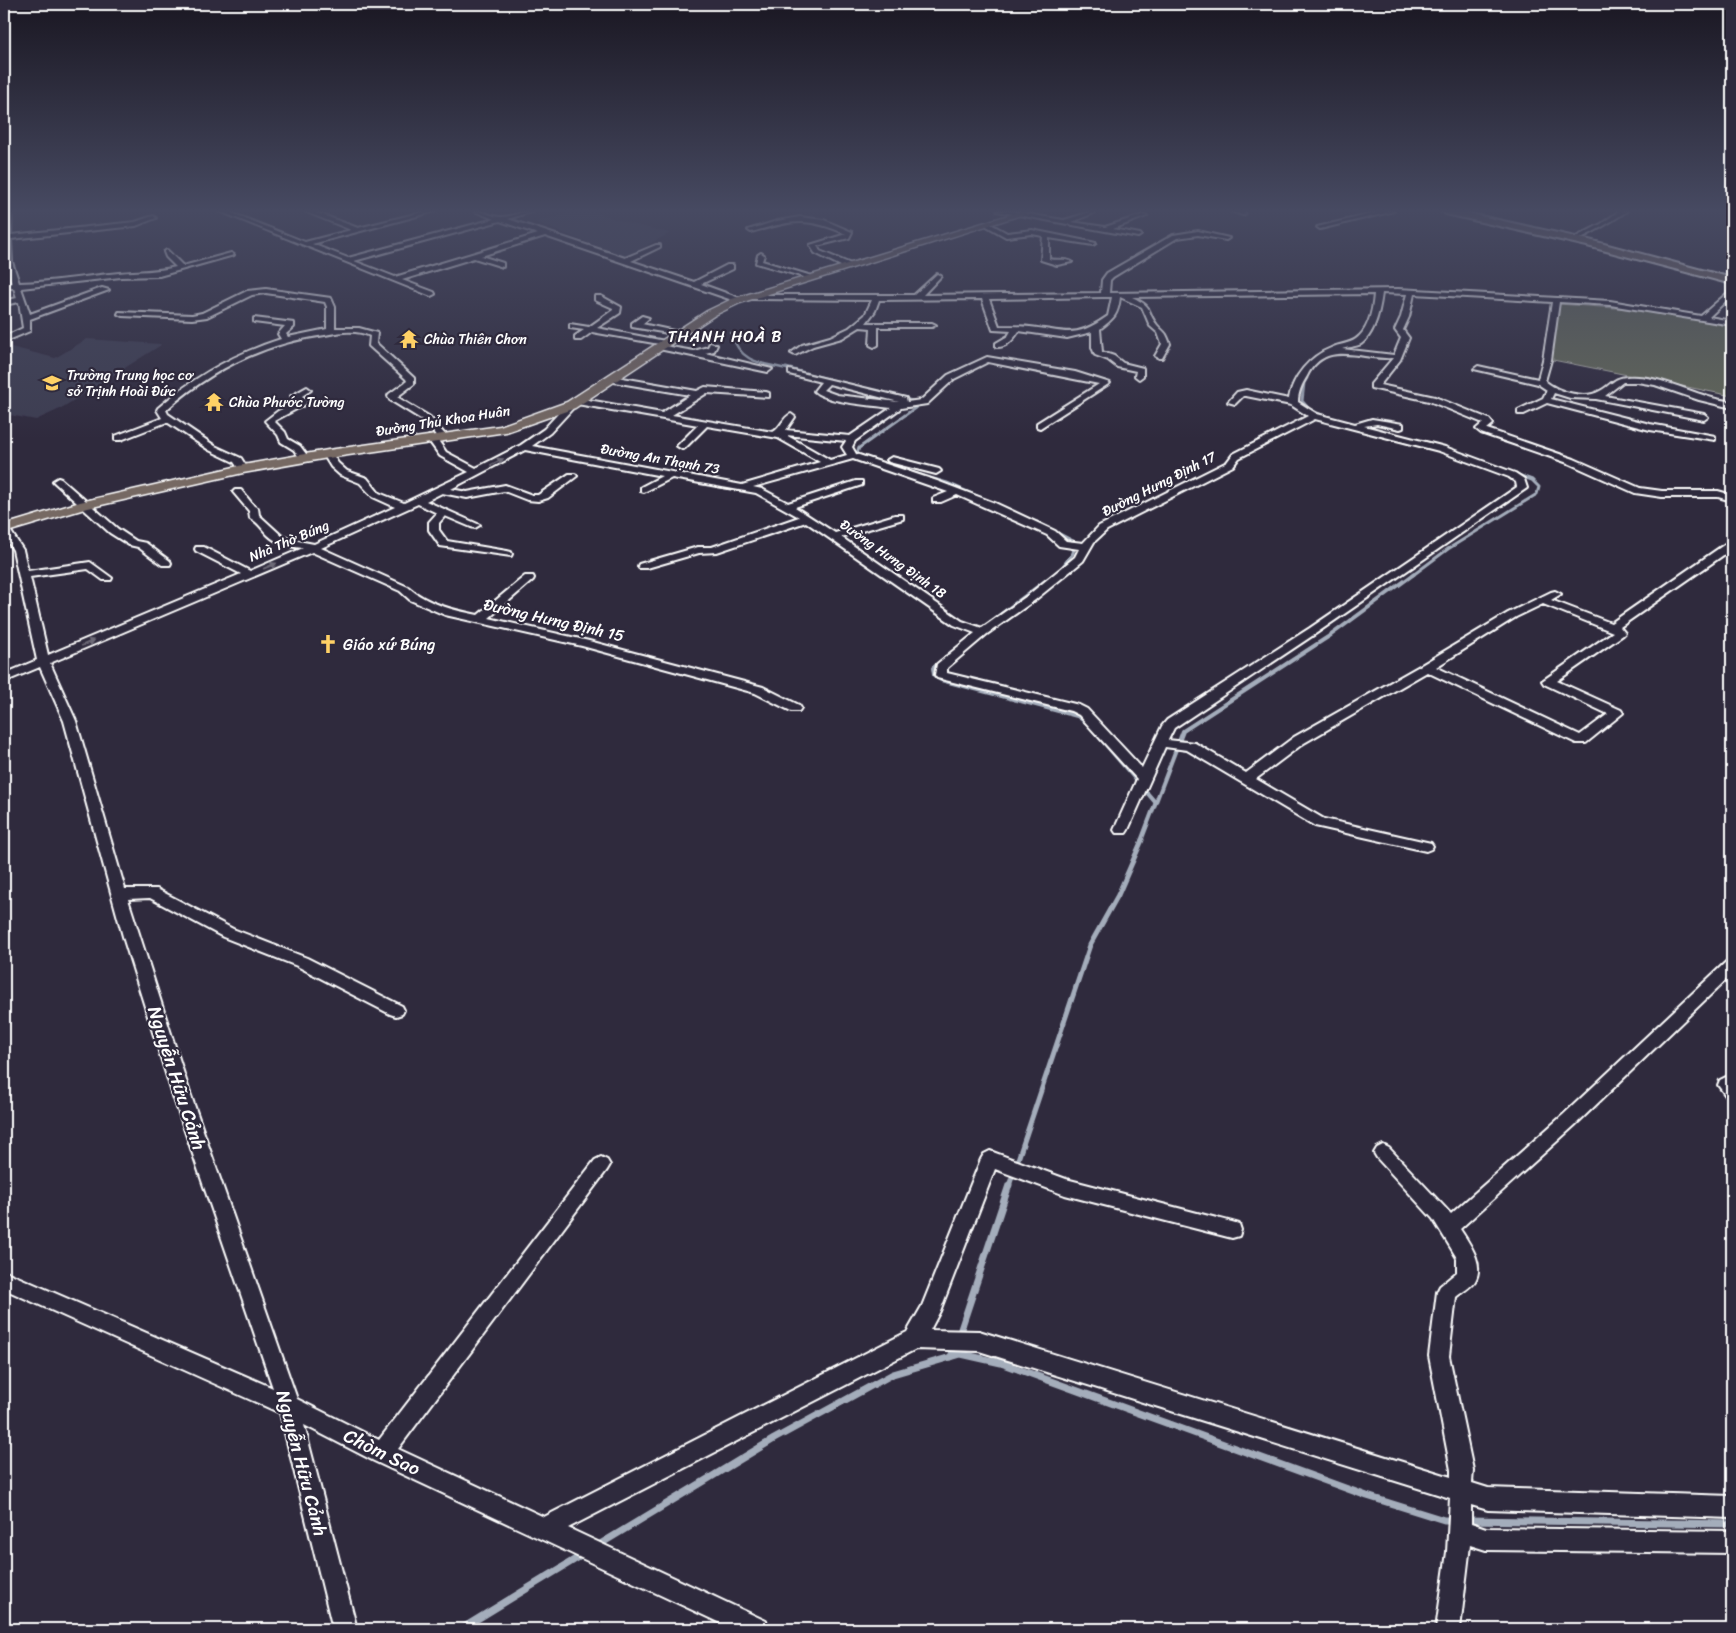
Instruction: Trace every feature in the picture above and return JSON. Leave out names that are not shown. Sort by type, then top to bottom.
[{"type":"main road","name":"Đường Thủ Khoa Huân","points":[[4,529],[85,505],[243,469],[328,454],[502,429],[543,416],[574,403],[711,313],[780,287]]},
{"type":"street","points":[[4,340],[28,329],[28,317],[16,287]]},
{"type":"street","points":[[413,287],[431,294]]},
{"type":"street","points":[[706,287],[745,299],[1411,292],[1610,303],[1732,323]]},
{"type":"street","points":[[916,298],[926,287]]},
{"type":"street","points":[[1105,296],[1106,287]]},
{"type":"street","points":[[28,317],[105,290]]},
{"type":"street","points":[[122,314],[192,317],[204,315],[250,293],[274,291],[328,300],[331,307],[331,331]]},
{"type":"street","points":[[1294,403],[1293,397],[1306,370],[1316,358],[1329,351],[1360,340],[1375,312],[1378,291]]},
{"type":"street","points":[[1703,318],[1732,291]]},
{"type":"street","points":[[1411,292],[1405,317],[1399,330],[1405,338],[1402,348],[1387,372],[1373,386],[1436,400],[1486,421],[1488,424],[1482,428],[1484,431],[1571,461],[1638,491],[1662,494],[1718,494],[1732,498]]},
{"type":"street","points":[[985,297],[996,328],[1017,328],[1067,336],[1096,328],[1111,317],[1120,296]]},
{"type":"street","points":[[1120,296],[1145,306],[1154,326],[1162,332],[1166,344],[1159,356]]},
{"type":"street","points":[[578,338],[614,315],[618,309],[598,298]]},
{"type":"street","points":[[795,353],[804,346],[839,336],[856,325],[872,312],[876,298]]},
{"type":"street","points":[[1541,382],[1547,360],[1556,299]]},
{"type":"street","points":[[4,303],[22,300]]},
{"type":"street","points":[[645,318],[635,325],[680,334]]},
{"type":"street","points":[[257,320],[291,325],[282,334],[284,339]]},
{"type":"street","points":[[856,325],[932,325]]},
{"type":"street","points":[[573,326],[594,328],[768,369]]},
{"type":"street","points":[[873,326],[875,328],[874,344]]},
{"type":"street","points":[[891,326],[895,335]]},
{"type":"street","points":[[999,344],[1011,338],[1017,328]]},
{"type":"street","points":[[1096,328],[1096,347],[1098,353],[1120,364],[1140,370],[1139,376]]},
{"type":"street","points":[[243,469],[238,460],[212,448],[168,419],[161,410],[177,395],[234,360],[284,339],[331,331],[354,330],[374,335],[372,344],[410,378],[411,382],[398,390],[392,396],[393,398],[427,419],[443,454],[477,472]]},
{"type":"street","points":[[694,353],[711,349],[713,345]]},
{"type":"street","points":[[1329,351],[1391,356]]},
{"type":"street","points":[[826,381],[818,391],[836,397],[898,406],[924,402],[951,377],[987,359],[1076,375],[1106,383],[1040,425]]},
{"type":"street","points":[[1478,369],[1541,382],[1547,389],[1561,394],[1594,396],[1704,417]]},
{"type":"street","points":[[792,372],[902,400],[903,403],[852,439],[847,448],[853,456]]},
{"type":"street","points":[[611,379],[697,394]]},
{"type":"street","points":[[1594,396],[1602,395],[1617,381],[1627,379],[1676,388],[1704,398],[1732,404]]},
{"type":"street","points":[[664,416],[697,394],[710,389],[766,395]]},
{"type":"street","points":[[304,458],[297,448],[284,440],[282,434],[269,422],[281,413],[303,402],[303,400],[294,396],[307,390]]},
{"type":"street","points":[[1522,412],[1546,400],[1551,390]]},
{"type":"street","points":[[1121,830],[1144,779],[1165,744],[1171,723],[1314,630],[1522,488],[1521,481],[1512,475],[1442,449],[1314,416],[1294,403],[1246,393],[1240,394],[1232,402]]},
{"type":"street","points":[[1546,400],[1650,427],[1712,438]]},
{"type":"street","points":[[574,403],[705,424],[777,433],[852,439]]},
{"type":"street","name":"Nhà Thờ Búng","points":[[4,678],[313,548],[441,490],[524,447],[547,431],[574,403]]},
{"type":"street","name":"Đường Hưng Định 17","points":[[1144,779],[1083,712],[941,675],[941,667],[983,632],[1031,598],[1079,559],[1090,540],[1102,528],[1230,464],[1236,456],[1314,416]]},
{"type":"street","points":[[777,433],[791,417]]},
{"type":"street","points":[[118,438],[168,419]]},
{"type":"street","points":[[1358,426],[1372,422],[1400,426]]},
{"type":"street","points":[[682,446],[705,424]]},
{"type":"street","points":[[777,433],[827,462]]},
{"type":"street","name":"Đường An Thạnh 73","points":[[524,447],[759,491],[789,506]]},
{"type":"street","points":[[328,454],[333,465],[341,472],[363,480],[376,496],[404,507]]},
{"type":"street","points":[[741,487],[853,456],[870,457],[936,471]]},
{"type":"street","points":[[870,457],[1045,530],[1064,544],[1086,547]]},
{"type":"street","points":[[644,489],[670,475]]},
{"type":"street","points":[[441,490],[467,496],[505,488],[513,489],[531,498],[538,498],[545,496],[572,476]]},
{"type":"street","points":[[58,481],[114,531],[142,545],[166,563]]},
{"type":"street","points":[[789,506],[859,483]]},
{"type":"street","points":[[238,492],[250,508],[254,510],[254,516],[267,524],[269,530],[276,536],[286,541],[313,548]]},
{"type":"street","points":[[937,500],[957,492]]},
{"type":"street","points":[[418,501],[475,525]]},
{"type":"street","name":"Đường Hưng Định 18","points":[[789,506],[958,623],[983,632]]},
{"type":"street","points":[[444,512],[434,522],[434,530],[444,544],[507,554]]},
{"type":"street","points":[[834,536],[899,517]]},
{"type":"street","points":[[643,566],[698,550],[713,550],[807,518]]},
{"type":"street","name":"Nguyễn Hữu Cảnh","points":[[4,529],[18,550],[43,661],[70,721],[119,894],[181,1093],[289,1406],[345,1629]]},
{"type":"street","points":[[1614,628],[1732,544]]},
{"type":"street","name":"Đường Hưng Định 15","points":[[313,548],[404,589],[414,598],[449,613],[586,643],[759,690],[795,708]]},
{"type":"street","points":[[200,549],[250,574]]},
{"type":"street","points":[[23,575],[90,564],[107,578]]},
{"type":"street","points":[[480,619],[530,578]]},
{"type":"street","points":[[1247,779],[1298,740],[1427,667],[1506,619],[1555,594]]},
{"type":"street","points":[[1427,667],[1581,740],[1617,713],[1548,681],[1619,633],[1614,628],[1544,601]]},
{"type":"street","points":[[1165,744],[1190,746],[1320,823],[1426,846]]},
{"type":"street","points":[[119,894],[152,894],[228,933],[302,962],[396,1010]]},
{"type":"street","points":[[1448,1228],[1569,1120],[1732,965]]},
{"type":"street","points":[[1732,1081],[1726,1085],[1732,1091]]},
{"type":"street","points":[[1383,1152],[1440,1213],[1467,1257],[1467,1276],[1447,1292],[1439,1356],[1462,1470],[1459,1530],[1448,1629]]},
{"type":"street","points":[[914,1339],[930,1311],[990,1159],[1066,1187],[1232,1230]]},
{"type":"street","points":[[382,1453],[601,1165]]},
{"type":"street","name":"Chòm Sao","points":[[4,1280],[289,1406],[382,1453],[758,1629]]},
{"type":"street","points":[[544,1529],[914,1339],[979,1341],[1460,1498],[1732,1507]]},
{"type":"street","points":[[1459,1530],[1486,1539],[1732,1542]]},
{"type":"shaded area","name":"Trường Trung học cơ sở Trịnh Hoài Đức","points":[[87,339],[161,345],[60,409],[36,420],[4,414],[4,348],[7,346],[55,358]]},
{"type":"green space","points":[[1558,304],[1629,309],[1732,326],[1732,396],[1548,359]]},
{"type":"waterway","points":[[731,333],[735,343],[747,357],[763,364],[792,370]]},
{"type":"waterway","points":[[786,368],[916,402],[917,406],[915,408],[859,448],[857,453],[863,458]]},
{"type":"waterway","points":[[1307,378],[1304,383],[1302,401],[1310,410],[1324,416]]},
{"type":"waterway","points":[[904,470],[947,483],[986,500]]},
{"type":"waterway","points":[[1413,575],[1448,549],[1537,494],[1539,487],[1532,480],[1513,473]]},
{"type":"waterway","points":[[1037,522],[1075,542],[1073,553],[1060,570]]},
{"type":"waterway","points":[[1141,841],[1183,731],[1331,635],[1414,574]]},
{"type":"waterway","points":[[996,618],[1053,575]]},
{"type":"waterway","points":[[962,644],[933,668],[934,675],[941,680],[1077,716],[1088,724]]},
{"type":"waterway","points":[[1093,730],[1155,802]]},
{"type":"waterway","points":[[1009,1186],[1090,945],[1118,895],[1142,840]]},
{"type":"waterway","points":[[959,1335],[1009,1185]]},
{"type":"waterway","points":[[951,1357],[955,1345]]},
{"type":"waterway","points":[[951,1357],[961,1354],[1001,1363],[1367,1496],[1444,1520],[1454,1520]]},
{"type":"waterway","points":[[597,1546],[774,1439],[893,1374],[951,1357]]},
{"type":"waterway","points":[[1467,1520],[1732,1524]]},
{"type":"waterway","points":[[461,1629],[584,1554]]},
{"type":"place","name":"Chùa Thiên Chơn","points":[[409,339]]},
{"type":"place","name":"Trường Trung học cơ sở Trịnh Hoài Đức","points":[[52,383]]},
{"type":"place","name":"Chùa Phước Tường","points":[[214,402]]},
{"type":"place","name":"Giáo xứ Búng","points":[[328,644]]},
{"type":"district","name":"THẠNH HOÀ B","points":[[725,336]]}]
